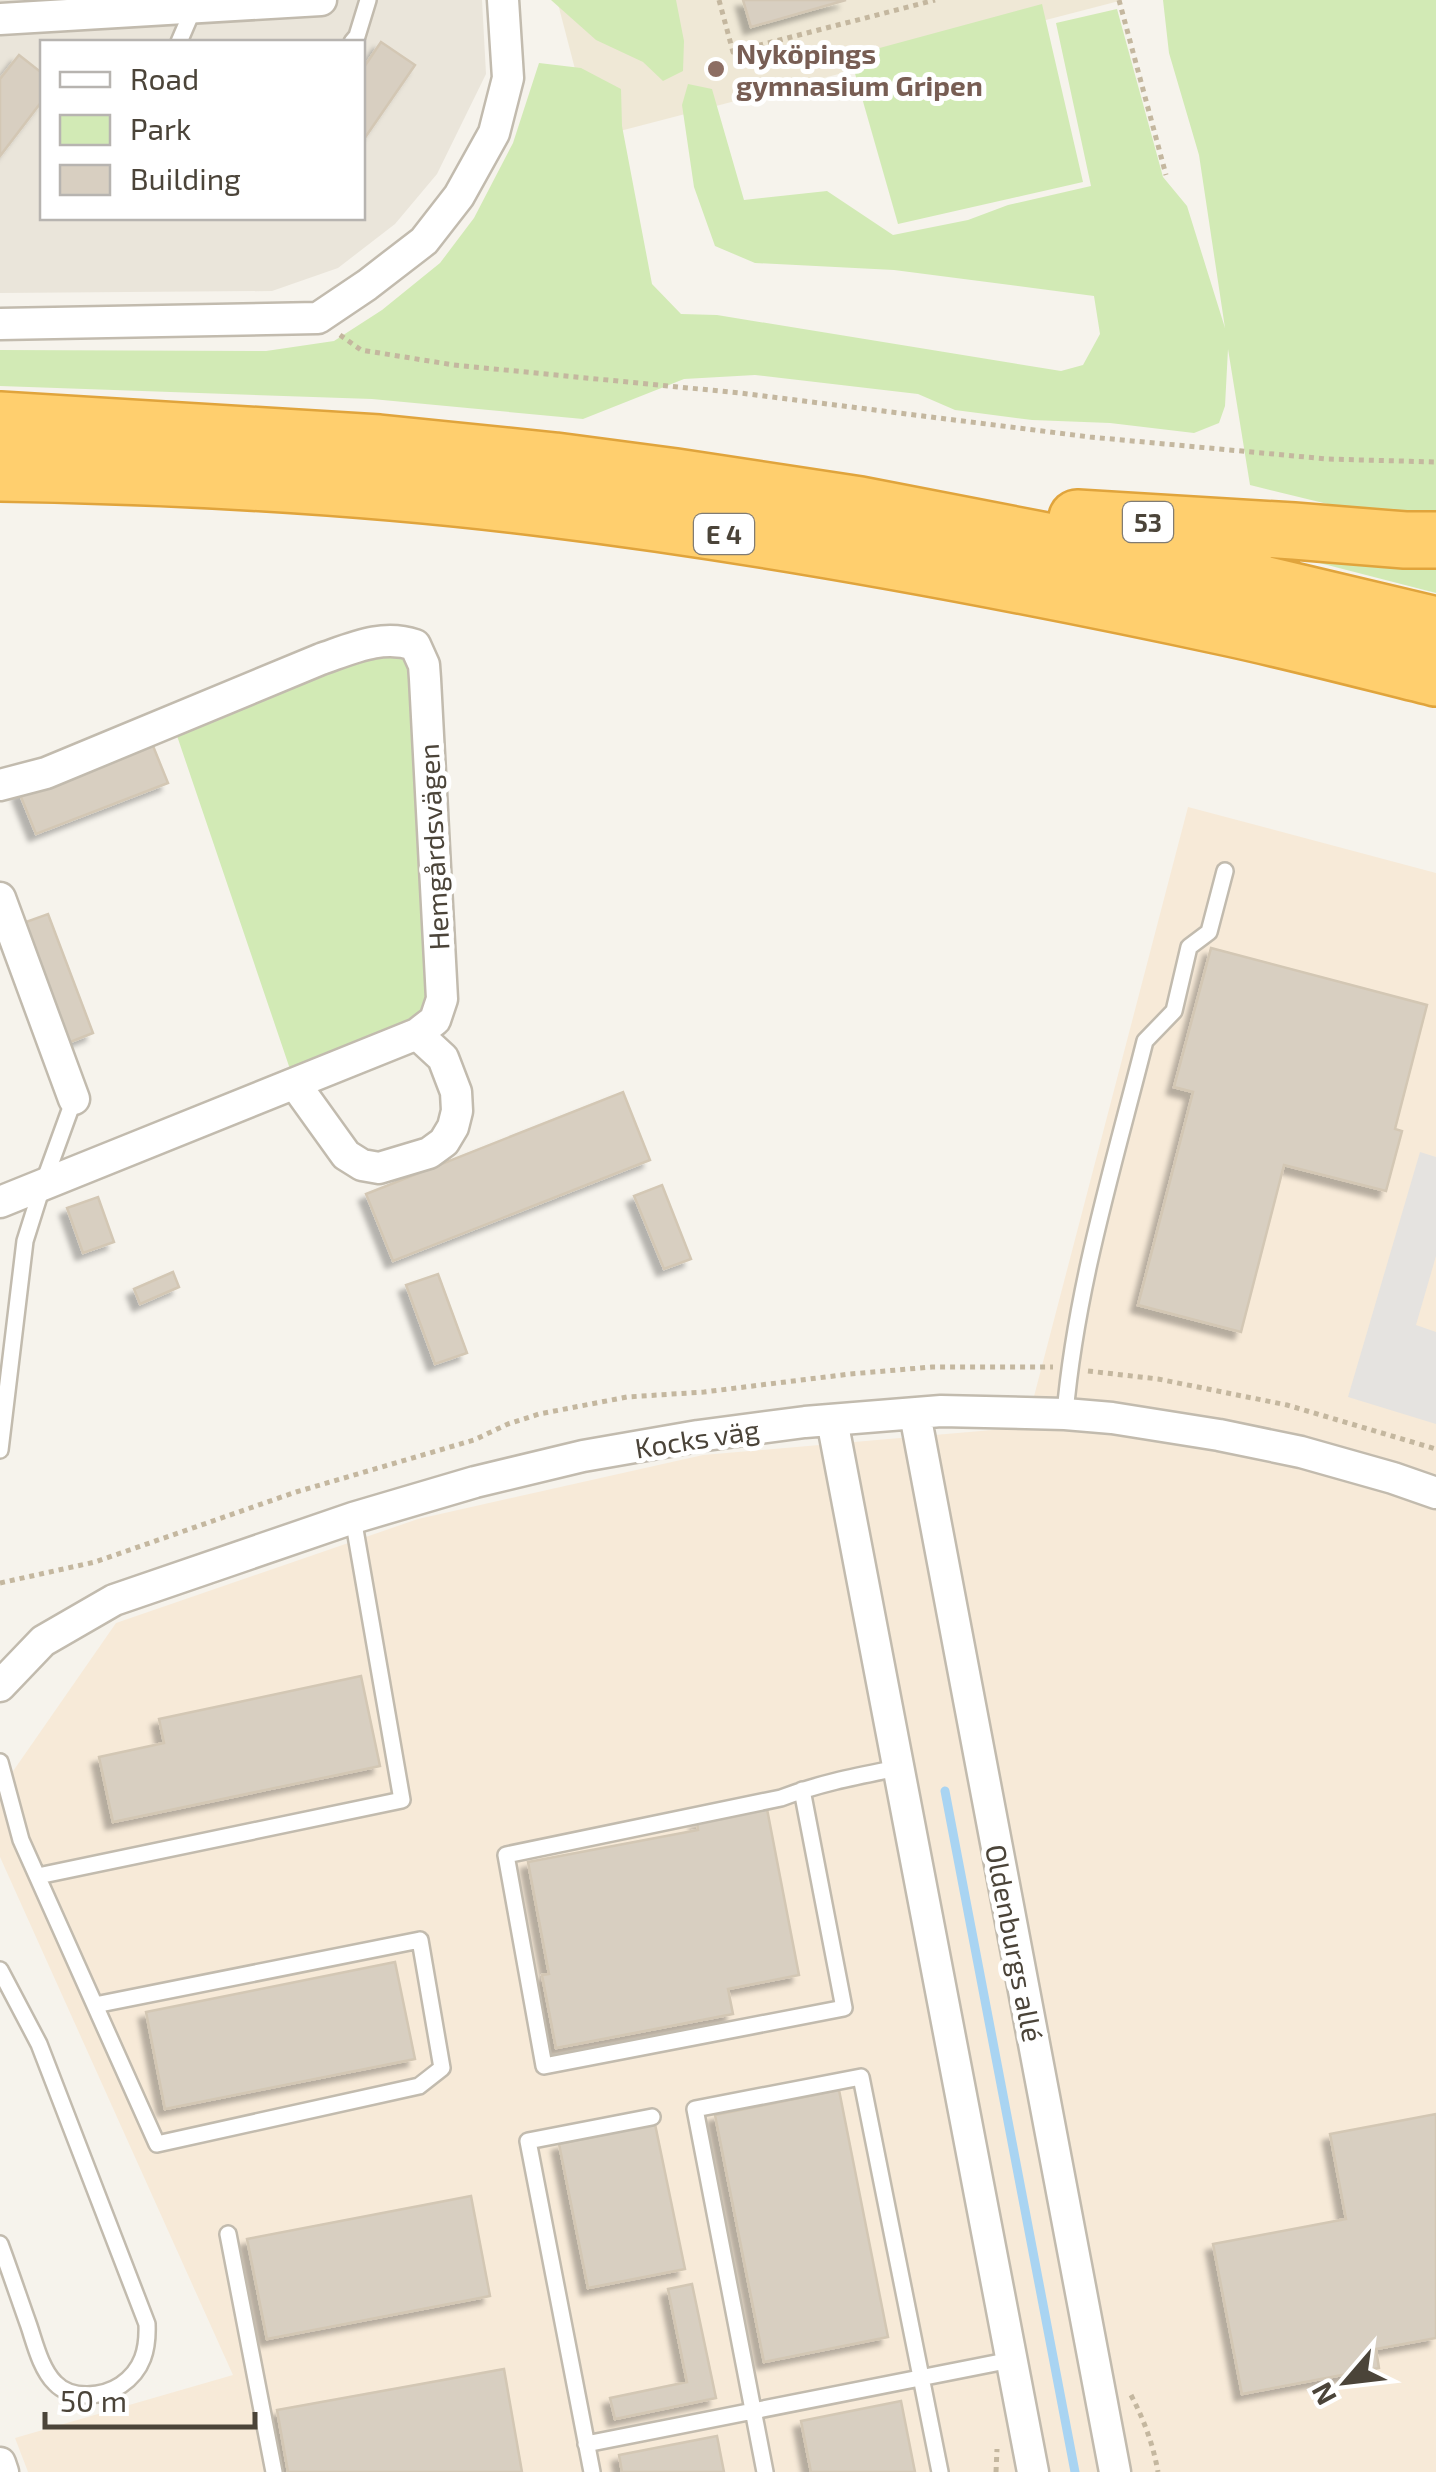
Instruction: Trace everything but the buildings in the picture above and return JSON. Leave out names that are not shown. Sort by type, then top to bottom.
[{"type":"highway","name":"E 4","points":[[0,420],[379,443],[572,464],[860,505],[1242,579],[1436,626]]},
{"type":"highway","name":"E 4","points":[[0,473],[144,476],[548,508],[977,576],[1233,628],[1436,678]]},
{"type":"highway","name":"53","points":[[860,505],[1436,540]]},
{"type":"street","points":[[2,26],[90,7],[194,8],[321,0]]},
{"type":"street","points":[[0,324],[318,318],[424,241],[458,196],[494,133],[508,78],[503,0]]},
{"type":"street","name":"Hemgårdsvägen","points":[[0,785],[46,773],[365,644],[399,640],[415,646],[424,665],[442,999],[435,1020],[418,1034]]},
{"type":"street","points":[[0,898],[74,1099]]},
{"type":"street","points":[[0,1202],[418,1034],[442,1058],[456,1092],[457,1110],[444,1142],[429,1153],[380,1168],[362,1166],[346,1156],[295,1084]]},
{"type":"street","name":"Kocks väg","points":[[0,1686],[43,1641],[114,1600],[353,1518],[475,1482],[583,1456],[698,1436],[940,1411],[1065,1414],[1202,1432],[1301,1452],[1436,1494]]},
{"type":"street","name":"Oldenburgs allé","points":[[915,1414],[1116,2472]]},
{"type":"street","points":[[832,1420],[1033,2472]]},
{"type":"street","points":[[0,2463],[3,2472]]},
{"type":"lane","points":[[354,40],[368,0]]},
{"type":"lane","points":[[180,40],[194,8]]},
{"type":"lane","points":[[1065,1414],[1079,1306],[1145,1042],[1174,1011],[1188,948],[1209,932],[1225,872]]},
{"type":"lane","points":[[0,1450],[25,1241],[74,1099]]},
{"type":"lane","points":[[38,1876],[402,1800],[353,1518]]},
{"type":"lane","points":[[0,1762],[21,1840],[38,1876],[95,2005],[158,2144],[419,2086],[442,2068],[420,1940],[95,2005]]},
{"type":"lane","points":[[802,1790],[844,2008],[544,2066],[506,1856],[782,1798],[802,1790],[816,1785],[898,1768]]},
{"type":"lane","points":[[0,1970],[39,2044],[148,2324],[148,2346],[138,2370],[118,2388],[94,2396],[69,2392],[55,2383],[40,2358],[0,2244]]},
{"type":"lane","points":[[765,2472],[695,2109],[861,2077],[940,2472]]},
{"type":"lane","points":[[592,2472],[528,2141],[652,2117]]},
{"type":"lane","points":[[228,2234],[274,2472]]},
{"type":"lane","points":[[586,2444],[1011,2360]]},
{"type":"path","points":[[719,0],[733,52],[935,0]]},
{"type":"path","points":[[1119,0],[1166,175]]},
{"type":"path","points":[[318,318],[362,350],[454,365],[740,393],[1110,438],[1327,458],[1436,462]]},
{"type":"shaded area","points":[[0,0],[482,0],[486,74],[437,174],[395,224],[338,268],[272,291],[0,293]]},
{"type":"shaded area","name":"Nyköpings gymnasium Gripen","points":[[557,0],[1123,0],[593,138]]},
{"type":"shaded area","points":[[1188,807],[1436,873],[1436,2472],[28,2472],[15,2438],[233,2375],[0,1857],[0,1790],[116,1623],[418,1519],[703,1455],[1026,1427]]},
{"type":"shaded area","points":[[1420,1152],[1436,1157],[1436,1256],[1416,1325],[1436,1332],[1436,1424],[1348,1397]]},
{"type":"green space","points":[[551,0],[676,0],[684,41],[683,71],[663,81],[643,62],[596,40]]},
{"type":"green space","points":[[1163,0],[1436,0],[1436,516],[1340,507],[1250,485],[1228,349],[1225,406],[1219,423],[1194,433],[955,410],[918,394],[755,375],[684,379],[583,419],[372,399],[0,386],[0,350],[266,351],[334,341],[382,310],[440,263],[474,218],[513,143],[539,63],[581,68],[621,89],[622,126],[652,284],[681,314],[717,315],[1061,371],[1083,365],[1100,334],[1094,296],[894,270],[755,263],[715,246],[694,187],[682,105],[688,84],[712,89],[744,200],[827,191],[893,235],[968,220],[1008,205],[1091,186],[1056,23],[1117,9],[1163,177],[1187,206],[1225,328],[1199,155],[1169,53]]},
{"type":"green space","points":[[1042,4],[1083,182],[898,224],[850,56]]},
{"type":"green space","points":[[1261,548],[1436,554],[1436,593]]},
{"type":"green space","points":[[364,649],[415,655],[434,996],[423,1023],[292,1075],[173,724]]},
{"type":"waterway","points":[[945,1791],[1075,2472]]},
{"type":"place","name":"Nyköpings gymnasium Gripen","points":[[716,69]]}]
